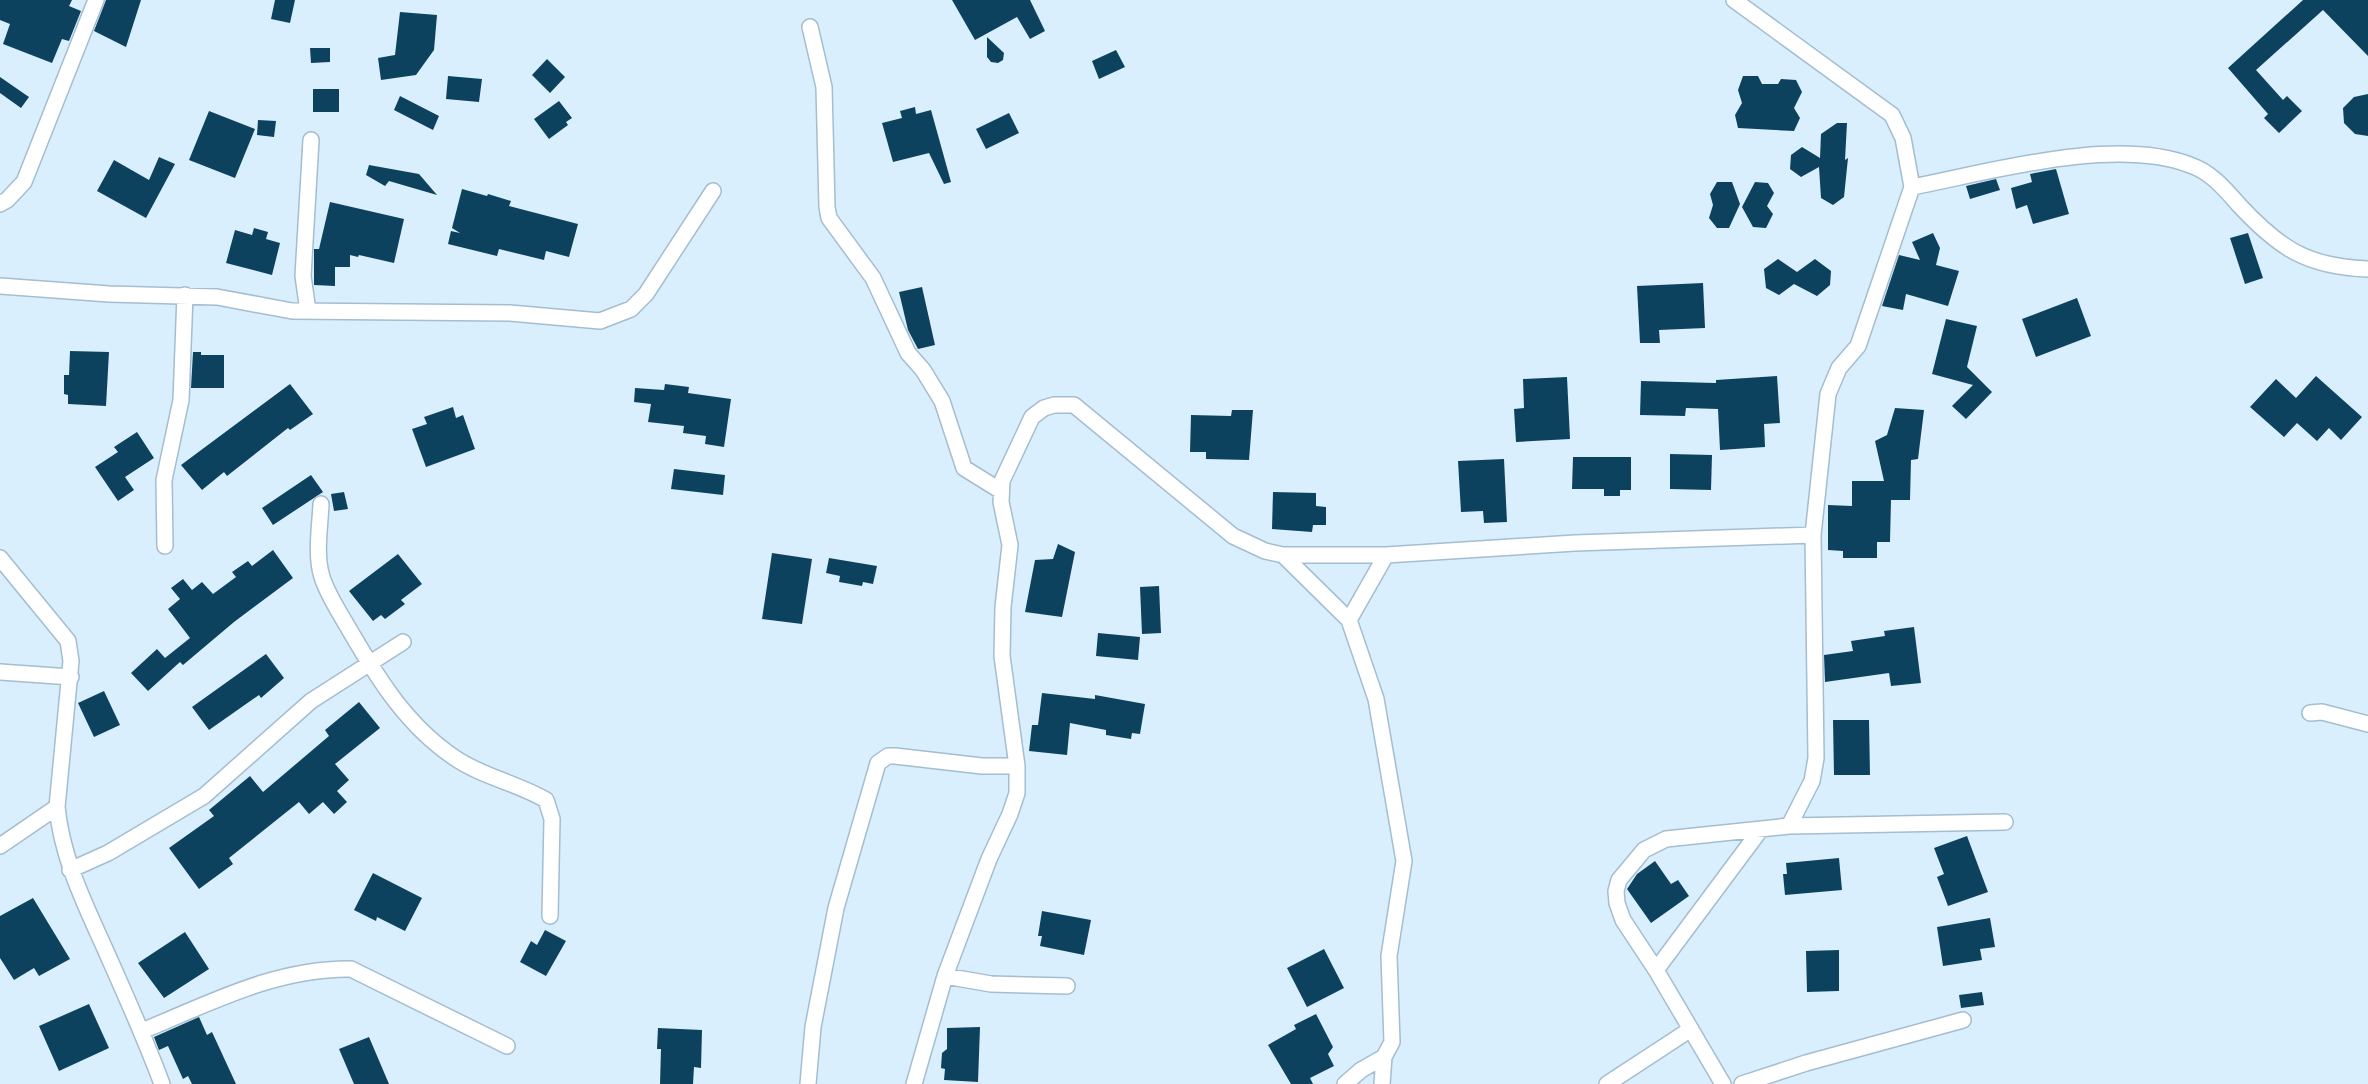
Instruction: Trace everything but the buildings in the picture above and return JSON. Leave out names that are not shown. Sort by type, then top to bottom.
[{"type":"street","points":[[0,204],[24,182],[55,98],[96,0]]},
{"type":"street","points":[[1734,0],[1892,115],[1903,138],[1912,187],[1858,345],[1839,368],[1828,394],[1813,535],[1816,758],[1812,781],[1789,826]]},
{"type":"street","points":[[810,27],[824,87],[829,218],[873,278],[908,353],[923,370],[942,401],[964,468],[1001,491]]},
{"type":"street","points":[[308,311],[303,276],[311,140]]},
{"type":"street","points":[[1912,187],[2073,157],[2143,156],[2170,159],[2192,165],[2215,179],[2269,237],[2303,256],[2337,268],[2368,269]]},
{"type":"street","points":[[0,286],[109,294],[185,295],[237,300],[278,310],[510,314],[589,321],[609,319],[631,309],[646,294],[713,191]]},
{"type":"street","points":[[165,546],[164,480],[181,400],[185,295]]},
{"type":"street","points":[[914,1084],[945,976],[988,859],[1015,801],[1017,766],[1002,656],[1003,607],[1010,545],[1001,491],[1005,472],[1032,417],[1044,408],[1054,405],[1074,405],[1233,536],[1265,551],[1283,555],[1386,555],[1575,543],[1813,535]]},
{"type":"street","points":[[321,504],[321,575],[328,592],[368,662],[401,710],[420,733],[456,759],[480,772],[546,800],[552,819],[550,916]]},
{"type":"street","points":[[1283,555],[1349,620],[1376,699],[1404,861],[1389,956],[1392,1042],[1384,1057],[1382,1084]]},
{"type":"street","points":[[1349,620],[1386,555]]},
{"type":"street","points":[[0,558],[68,641],[71,677],[57,807],[60,837],[70,870],[142,1031],[162,1084]]},
{"type":"street","points":[[70,870],[108,853],[204,796],[249,759],[278,728],[311,701],[368,662],[403,642]]},
{"type":"street","points":[[0,672],[71,677]]},
{"type":"street","points":[[2310,713],[2322,712],[2368,724]]},
{"type":"street","points":[[808,1084],[813,1027],[837,908],[878,763],[888,756],[895,756],[982,766],[1017,766]]},
{"type":"street","points":[[0,846],[57,807]]},
{"type":"street","points":[[1723,1084],[1656,970],[1623,920],[1617,903],[1616,891],[1623,874],[1644,850],[1666,839],[1789,826],[2005,822]]},
{"type":"street","points":[[1656,970],[1761,829]]},
{"type":"street","points":[[142,1031],[260,983],[296,972],[323,968],[351,969],[507,1046]]},
{"type":"street","points":[[945,976],[992,984],[1067,986]]},
{"type":"street","points":[[1742,1084],[1806,1063],[1963,1020]]},
{"type":"street","points":[[1607,1084],[1691,1029]]},
{"type":"street","points":[[1346,1084],[1361,1070],[1384,1057]]}]
